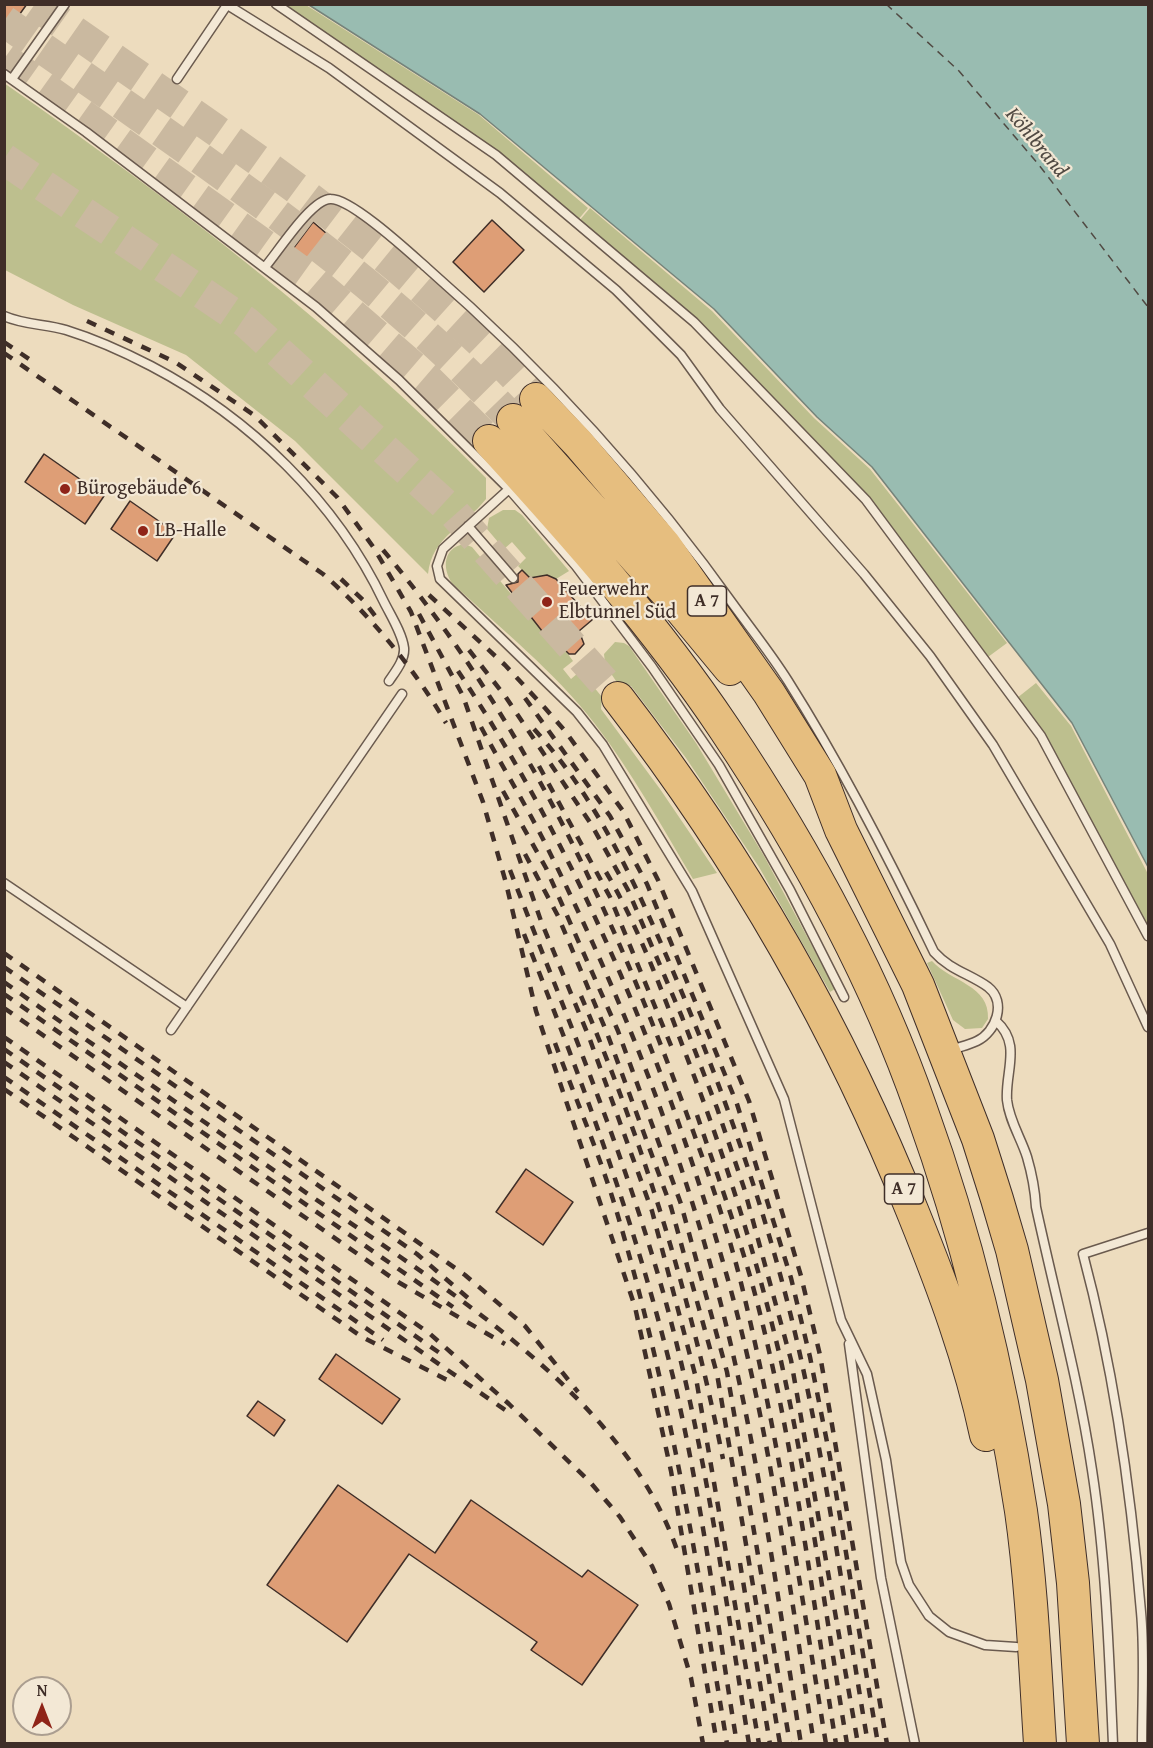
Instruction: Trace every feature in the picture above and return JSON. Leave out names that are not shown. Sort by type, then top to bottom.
[{"type":"highway","name":"A 7","points":[[536,399],[622,493],[694,583],[770,693],[820,775],[841,830],[914,976],[978,1139],[1012,1250],[1053,1430],[1073,1583],[1083,1743]]},
{"type":"highway","name":"A 7","points":[[513,420],[710,643],[759,707],[805,781],[841,830]]},
{"type":"highway","name":"A 7","points":[[489,441],[598,563],[723,725],[805,861],[876,1001],[921,1107],[961,1232],[981,1305],[1021,1511],[1029,1576],[1040,1743]]},
{"type":"highway","name":"A 7","points":[[618,698],[715,832],[789,954],[850,1068],[930,1252],[959,1330],[981,1412]]},
{"type":"highway","name":"A 7","points":[[961,1232],[981,1412],[1004,1537],[1016,1647],[1020,1743]]},
{"type":"lane","points":[[65,4],[8,76],[87,132],[316,307],[399,380],[508,489],[576,567],[652,667],[718,765],[790,891],[844,997]]},
{"type":"lane","points":[[276,4],[496,155],[694,322],[867,500],[1041,736],[1149,936]]},
{"type":"lane","points":[[177,79],[226,5],[329,68],[500,193],[616,290],[681,355],[720,409],[864,574],[930,656],[993,745],[1110,944],[1149,1027]]},
{"type":"lane","points":[[265,267],[313,207],[326,199],[340,200],[396,241],[461,297],[561,394],[622,461],[686,539],[787,680],[850,788],[934,952],[953,969],[989,988],[997,1000],[996,1021],[978,1041],[944,1052]]},
{"type":"lane","points":[[4,316],[68,331],[151,366],[208,401],[277,455],[314,495],[347,538],[376,586],[404,648],[400,663],[389,681]]},
{"type":"lane","points":[[508,489],[443,549],[437,573],[440,579],[577,712],[603,745],[692,891],[784,1099],[841,1320],[849,1341],[867,1374],[886,1460],[901,1562],[909,1586],[929,1616],[949,1632],[985,1644],[1016,1647]]},
{"type":"lane","points":[[468,526],[513,578]]},
{"type":"lane","points":[[171,1030],[402,694]]},
{"type":"lane","points":[[4,883],[187,1007]]},
{"type":"lane","points":[[996,1021],[1005,1031],[1010,1045],[1012,1056],[1007,1100],[1035,1190],[1036,1207],[1064,1323],[1092,1470],[1106,1600],[1113,1743]]},
{"type":"lane","points":[[1142,1743],[1142,1614],[1122,1439],[1096,1303],[1083,1254],[1149,1233]]},
{"type":"lane","points":[[849,1341],[881,1578],[915,1743]]},
{"type":"green space","points":[[279,5],[306,5],[479,115],[588,208],[577,221],[498,154]]},
{"type":"green space","points":[[4,83],[131,174],[254,269],[373,370],[486,478],[486,499],[451,532],[436,550],[428,574],[295,441],[186,355],[73,305],[5,270]]},
{"type":"green space","points":[[590,208],[712,311],[814,418],[870,469],[1007,643],[988,657],[903,546],[749,374],[579,221]]},
{"type":"green space","points":[[503,510],[515,510],[522,515],[569,571],[556,579],[547,575],[533,581],[518,566],[526,558],[512,542],[504,549],[487,529],[489,518]]},
{"type":"green space","points":[[464,544],[472,547],[560,653],[565,650],[573,661],[563,669],[571,679],[578,673],[590,688],[593,686],[602,697],[601,709],[660,789],[717,873],[693,879],[634,780],[595,724],[545,668],[452,583],[447,571],[446,559],[452,550]]},
{"type":"green space","points":[[615,642],[629,646],[696,743],[764,856],[835,989],[830,992],[759,867],[686,758],[631,686],[618,684],[610,672],[612,671],[605,663],[604,654]]},
{"type":"green space","points":[[1036,683],[1071,726],[1148,874],[1148,928],[1058,759],[1017,698]]},
{"type":"green space","points":[[932,961],[968,985],[983,999],[988,1019],[982,1028],[965,1029],[953,1020],[927,963]]},
{"type":"water","name":"Köhlbrand","points":[[309,5],[1148,5],[1148,867],[1072,723],[872,467],[817,417],[714,309],[480,114]]},
{"type":"building","points":[[4,4],[27,4],[4,36]]},
{"type":"building","points":[[492,220],[524,250],[484,292],[453,262]]},
{"type":"building","points":[[313,222],[327,234],[300,268],[286,258]]},
{"type":"building","name":"Bürogebäude 6","points":[[44,454],[104,496],[85,524],[25,482]]},
{"type":"building","name":"LB-Halle","points":[[130,501],[176,533],[157,561],[111,529]]},
{"type":"building","name":"Feuerwehr Elbtunnel Süd","points":[[522,570],[530,578],[547,575],[556,579],[592,620],[579,631],[584,644],[575,654],[569,654],[565,650],[560,654],[506,585],[518,582],[518,574]]},
{"type":"building","points":[[526,1169],[573,1202],[543,1245],[496,1212]]},
{"type":"building","points":[[336,1354],[400,1399],[382,1424],[319,1379]]},
{"type":"building","points":[[258,1401],[285,1420],[274,1436],[247,1416]]},
{"type":"building","points":[[338,1485],[435,1553],[471,1500],[582,1577],[588,1570],[638,1605],[582,1685],[531,1650],[537,1642],[409,1554],[347,1642],[267,1585]]},
{"type":"ferry route","points":[[886,4],[959,71],[1039,165],[1148,307]]},
{"type":"tunnel","points":[[35,4],[232,141],[360,237],[480,342],[536,399]]},
{"type":"tunnel","points":[[4,21],[269,208],[333,257],[456,363],[513,420]]},
{"type":"tunnel","points":[[4,59],[310,278],[426,378],[489,441]]},
{"type":"tunnel","points":[[4,159],[247,323],[453,512],[618,698]]},
{"type":"railway","points":[[87,321],[175,362],[254,415],[337,497],[374,548],[411,612],[483,802],[506,883],[536,1011],[635,1307],[671,1471],[717,1744]]},
{"type":"railway","points":[[4,342],[29,359]]},
{"type":"railway","points":[[4,353],[323,574],[358,607],[391,644],[420,682],[446,723]]},
{"type":"railway","points":[[383,550],[429,608],[472,669],[512,732],[548,797],[614,931],[680,1096],[728,1235],[756,1347],[789,1516],[826,1744]]},
{"type":"railway","points":[[341,579],[364,601],[379,621]]},
{"type":"railway","points":[[429,595],[505,665],[545,708],[565,731],[623,811],[658,880],[749,1101],[801,1276],[820,1355],[887,1744]]},
{"type":"railway","points":[[419,614],[463,696],[541,921],[589,1037],[652,1211],[696,1378],[759,1744]]},
{"type":"railway","points":[[469,650],[505,696],[591,824],[628,890],[682,1017],[717,1108],[744,1188],[791,1360],[858,1744]]},
{"type":"railway","points":[[458,671],[503,742],[583,891],[618,969],[680,1127],[730,1287],[757,1400],[778,1514],[814,1744]]},
{"type":"railway","points":[[525,698],[610,816],[647,884],[737,1104],[791,1278],[810,1357],[830,1457],[878,1744]]},
{"type":"railway","points":[[481,727],[538,830],[621,1008],[665,1121],[702,1235],[732,1349],[755,1461],[801,1744]]},
{"type":"railway","points":[[534,729],[576,782],[594,811],[627,870],[656,931],[709,1059],[761,1207],[789,1308],[811,1407],[868,1744]]},
{"type":"railway","points":[[539,766],[610,897],[674,1053]]},
{"type":"railway","points":[[503,791],[546,868],[618,1031],[681,1204],[727,1372],[790,1744]]},
{"type":"railway","points":[[525,854],[558,916],[607,1033],[671,1207],[717,1374],[780,1744]]},
{"type":"railway","points":[[510,870],[612,1136],[665,1299],[703,1465],[749,1744]]},
{"type":"railway","points":[[606,872],[639,936],[675,1025],[725,1163],[761,1281],[781,1361],[800,1456],[847,1744]]},
{"type":"railway","points":[[524,934],[567,1044],[626,1211],[674,1381],[693,1471],[737,1744]]},
{"type":"railway","points":[[4,953],[465,1275],[525,1326],[578,1392]]},
{"type":"railway","points":[[4,967],[417,1254],[475,1304]]},
{"type":"railway","points":[[4,982],[407,1261],[519,1346],[571,1392],[616,1443],[653,1497],[679,1556]]},
{"type":"railway","points":[[4,994],[453,1307]]},
{"type":"railway","points":[[581,996],[626,1109],[664,1224],[696,1340],[723,1459]]},
{"type":"railway","points":[[4,1008],[398,1282],[505,1344]]},
{"type":"railway","points":[[4,1037],[429,1333],[509,1404],[590,1482],[620,1517],[652,1566],[669,1604],[691,1678],[703,1744]]},
{"type":"railway","points":[[555,1043],[613,1200],[654,1352],[694,1547],[727,1744]]},
{"type":"railway","points":[[4,1049],[444,1356]]},
{"type":"railway","points":[[4,1062],[508,1412]]},
{"type":"railway","points":[[4,1077],[383,1340]]},
{"type":"railway","points":[[4,1089],[362,1337],[455,1384]]},
{"type":"railway","points":[[697,1115],[746,1262],[779,1397],[800,1512],[836,1744]]},
{"type":"railway","points":[[740,1563],[770,1744]]},
{"type":"place","name":"Bürogebäude 6","points":[[65,489]]},
{"type":"place","name":"LB-Halle","points":[[143,531]]},
{"type":"place","name":"Feuerwehr Elbtunnel Süd","points":[[547,602]]}]
